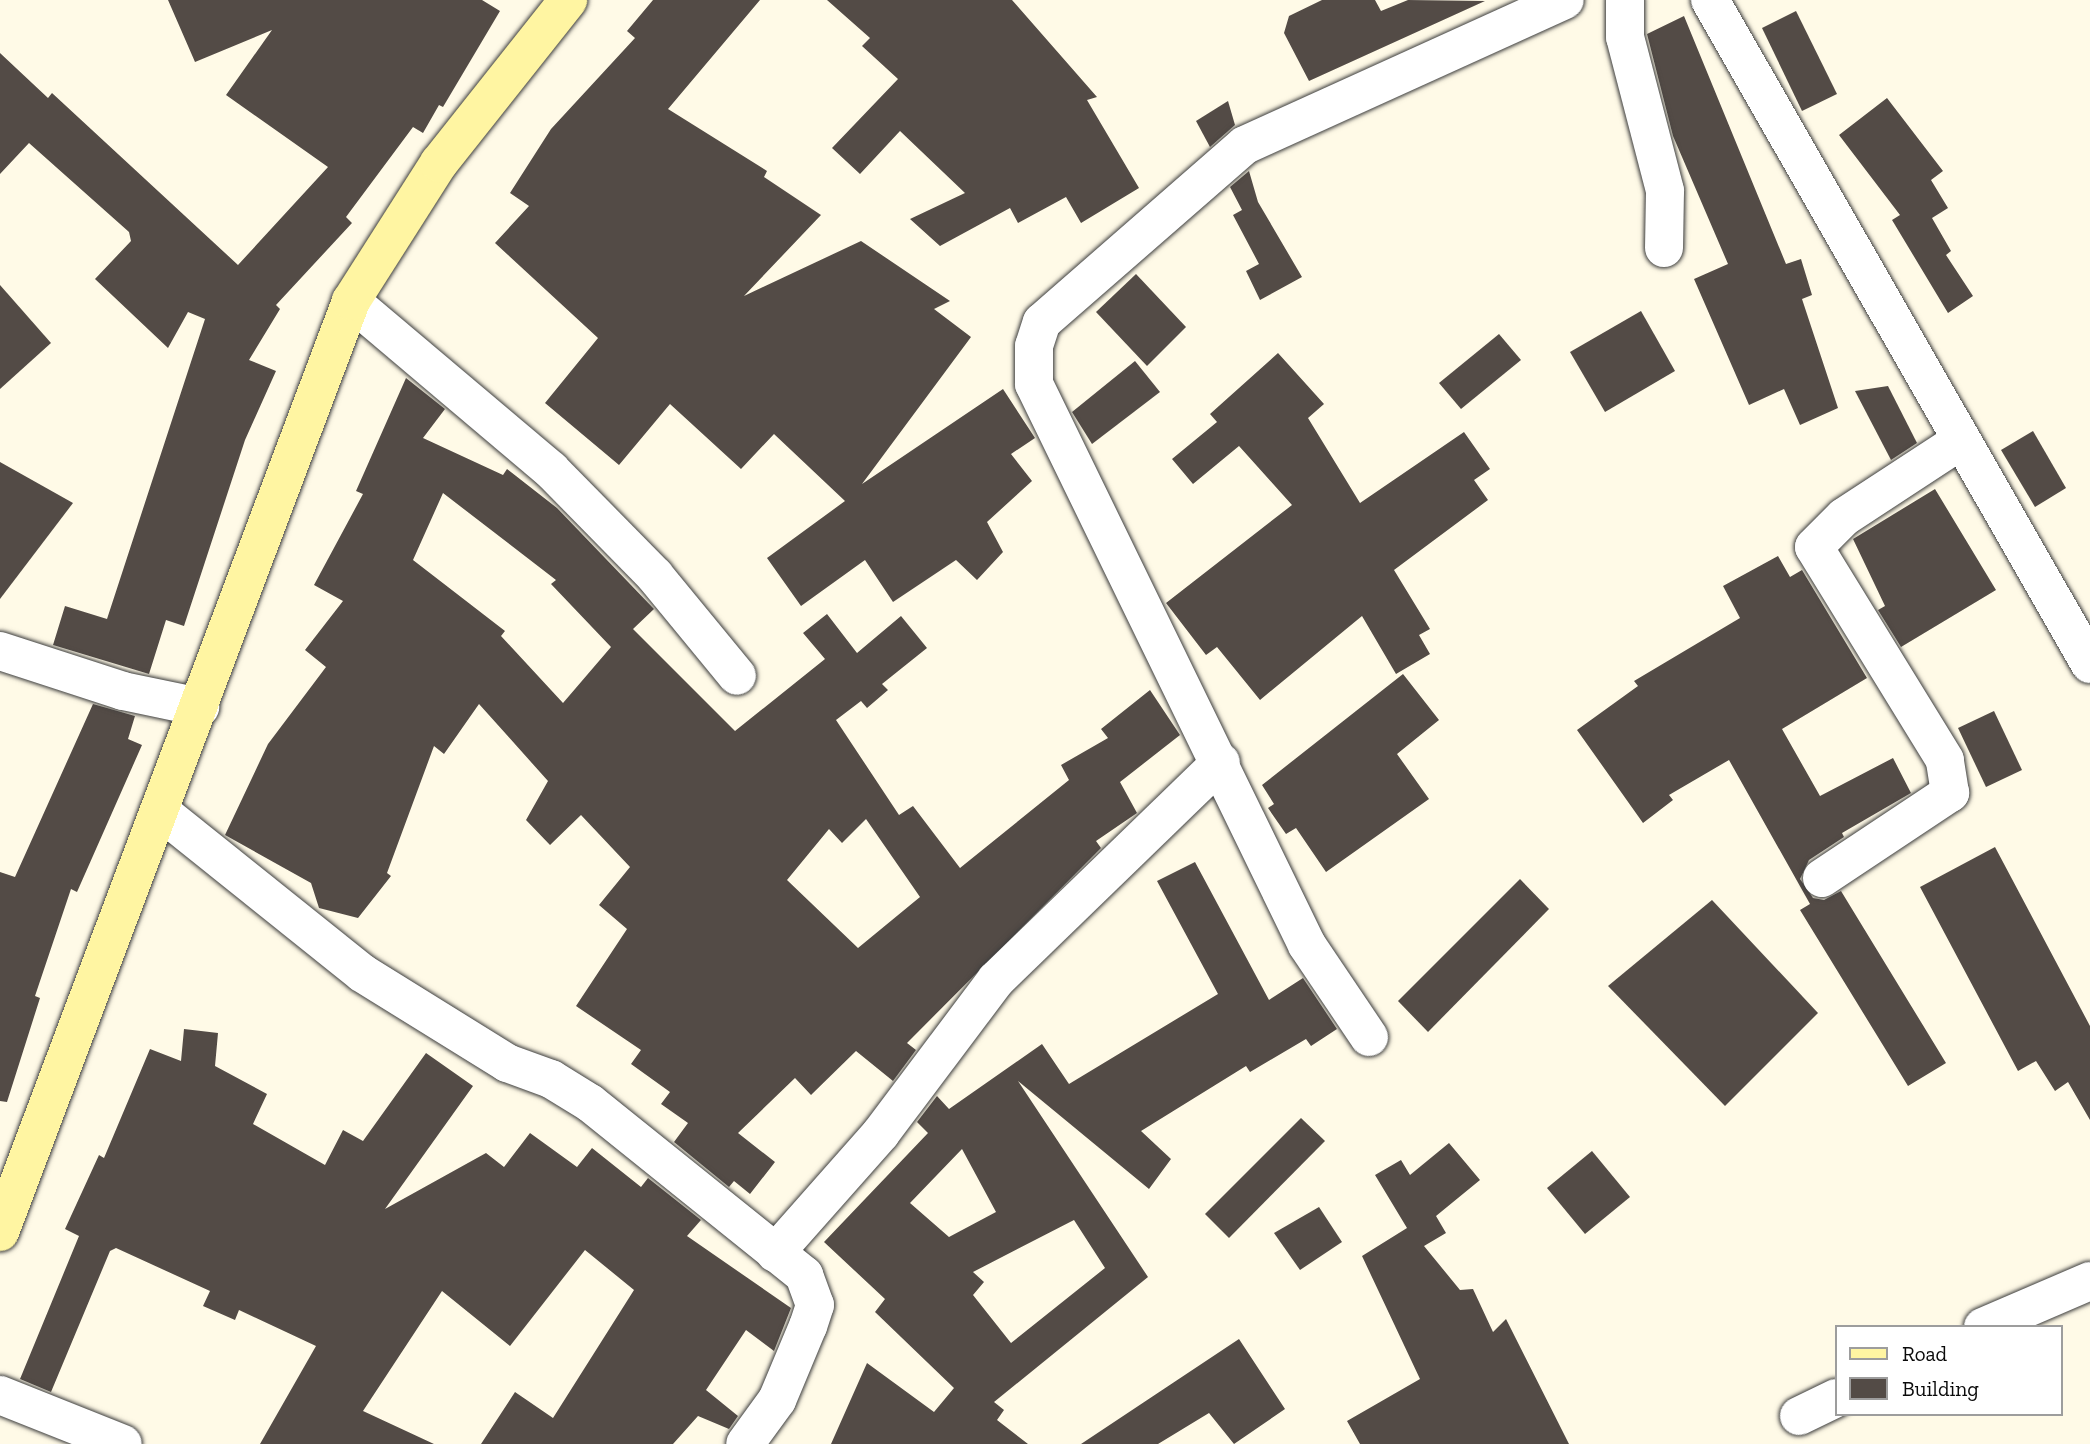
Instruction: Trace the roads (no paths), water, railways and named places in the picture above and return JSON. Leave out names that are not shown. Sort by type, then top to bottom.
[{"type":"street","points":[[0,1232],[351,301],[439,163],[568,0]]},
{"type":"street","points":[[1369,1037],[1307,945],[1221,762],[1034,384],[1034,346],[1042,321],[1245,145],[1566,0]]},
{"type":"street","points":[[1625,0],[1625,37],[1665,191],[1664,248]]},
{"type":"street","points":[[1710,0],[2090,664]]},
{"type":"street","points":[[351,301],[551,470],[655,576],[737,676]]},
{"type":"street","points":[[1822,878],[1950,793],[1945,760],[1814,547],[1844,517],[1960,441]]},
{"type":"street","points":[[0,651],[123,691],[200,707]]},
{"type":"street","points":[[775,1253],[881,1133],[996,980],[1221,762]]},
{"type":"street","points":[[160,811],[362,973],[507,1063],[590,1103],[804,1275],[815,1305],[776,1400],[745,1444]]},
{"type":"street","points":[[1988,1325],[2090,1281]]},
{"type":"street","points":[[0,1395],[122,1444]]},
{"type":"street","points":[[1799,1416],[1834,1399]]}]
